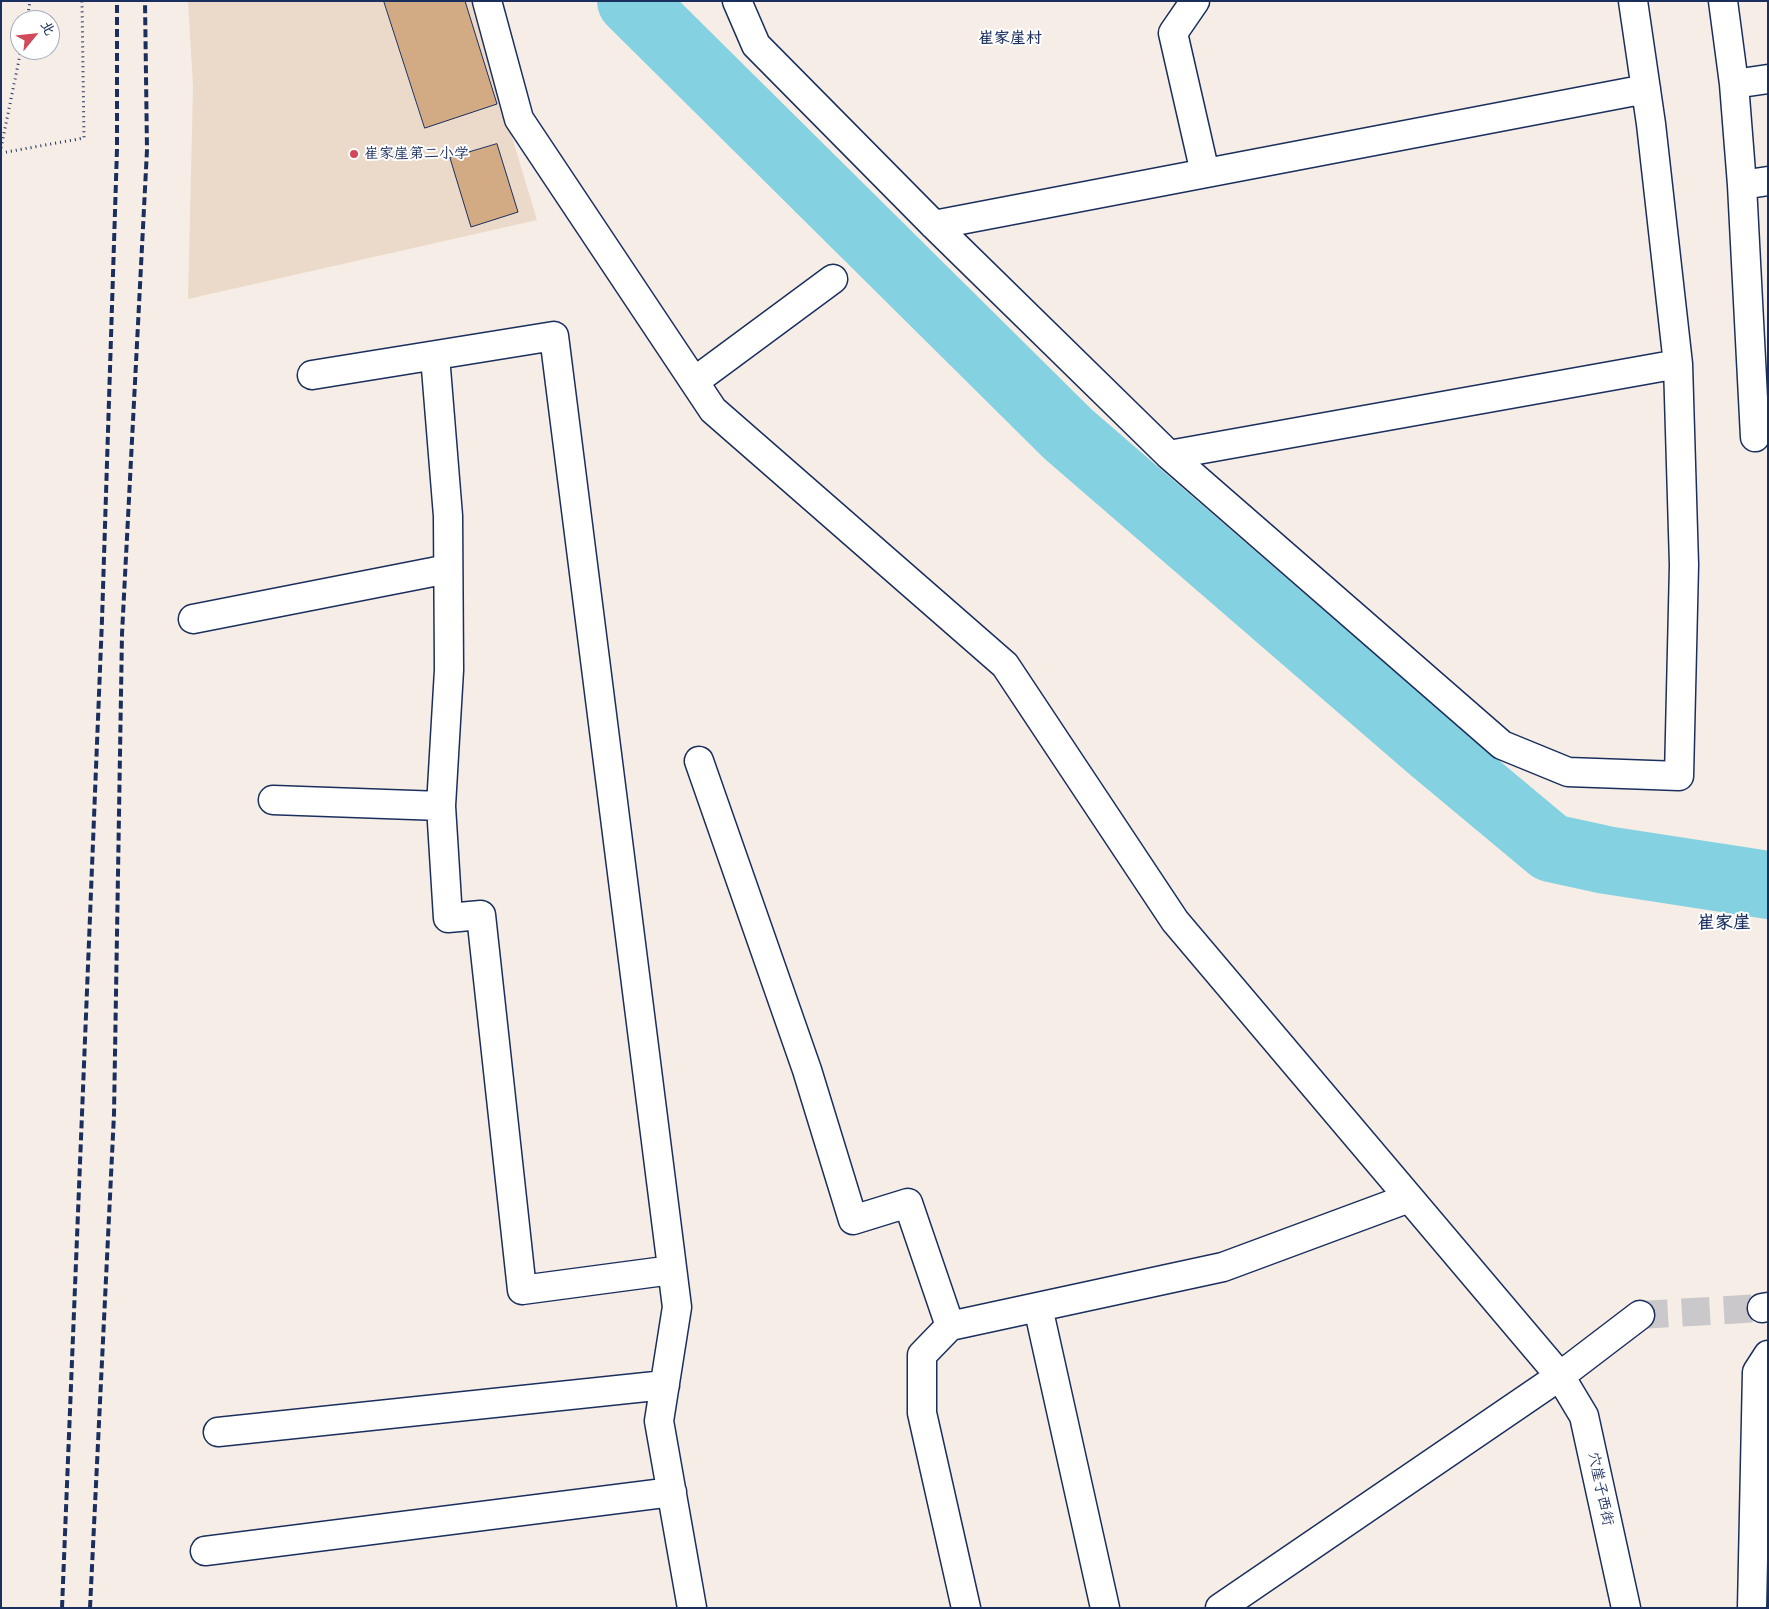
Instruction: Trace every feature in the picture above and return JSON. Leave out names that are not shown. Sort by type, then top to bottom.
[{"type":"street","name":"穴崖子西街","points":[[488,1],[519,119],[713,410],[1005,665],[1175,921],[1560,1376],[1584,1416],[1626,1608]]},
{"type":"street","points":[[737,1],[756,45],[934,224],[1169,455],[1502,745],[1568,772],[1679,776],[1684,565],[1678,364],[1646,89],[1633,1]]},
{"type":"street","points":[[1195,1],[1173,32],[1205,173]]},
{"type":"street","points":[[1723,1],[1734,84],[1755,183],[1755,437]]},
{"type":"street","points":[[1734,84],[1768,79]]},
{"type":"street","points":[[934,224],[1646,89]]},
{"type":"street","points":[[695,381],[833,278]]},
{"type":"street","points":[[312,375],[554,336],[677,1307],[659,1421],[692,1608]]},
{"type":"street","points":[[435,356],[448,516],[449,670],[440,806],[448,918],[481,914],[522,1290],[672,1270]]},
{"type":"street","points":[[1169,455],[1678,364]]},
{"type":"street","points":[[193,619],[448,569]]},
{"type":"street","points":[[699,761],[807,1070],[853,1220],[908,1203],[950,1326]]},
{"type":"street","points":[[273,800],[440,806]]},
{"type":"street","points":[[966,1608],[922,1413],[922,1355],[950,1326],[1223,1267],[1409,1198]]},
{"type":"street","points":[[1038,1307],[1105,1608]]},
{"type":"street","points":[[1220,1608],[1560,1376],[1640,1315]]},
{"type":"street","points":[[1752,1608],[1756,1372],[1768,1355]]},
{"type":"street","points":[[218,1432],[665,1385]]},
{"type":"street","points":[[204,1551],[672,1492]]},
{"type":"path","points":[[1,152],[84,138],[82,1]]},
{"type":"path","points":[[1,148],[19,60]]},
{"type":"shaded area","name":"崔家崖第二小学","points":[[188,1],[471,1],[537,220],[188,299],[193,87]]},
{"type":"building","points":[[384,1],[465,1],[497,104],[425,128]]},
{"type":"building","points":[[497,144],[518,212],[471,227],[450,158]]},
{"type":"waterway","points":[[631,1],[1068,434],[1430,747],[1551,848],[1606,860],[1768,885]]},
{"type":"tunnel","points":[[1640,1315],[1762,1308]]},
{"type":"railway","points":[[62,1608],[102,620],[117,149],[117,1]]},
{"type":"railway","points":[[90,1608],[114,1114],[122,634],[147,150],[145,1]]},
{"type":"place","name":"崔家崖第二小学","points":[[354,154]]},
{"type":"district","name":"崔家崖村","points":[[1010,39]]},
{"type":"district","name":"崔家崖","points":[[1724,923]]}]
